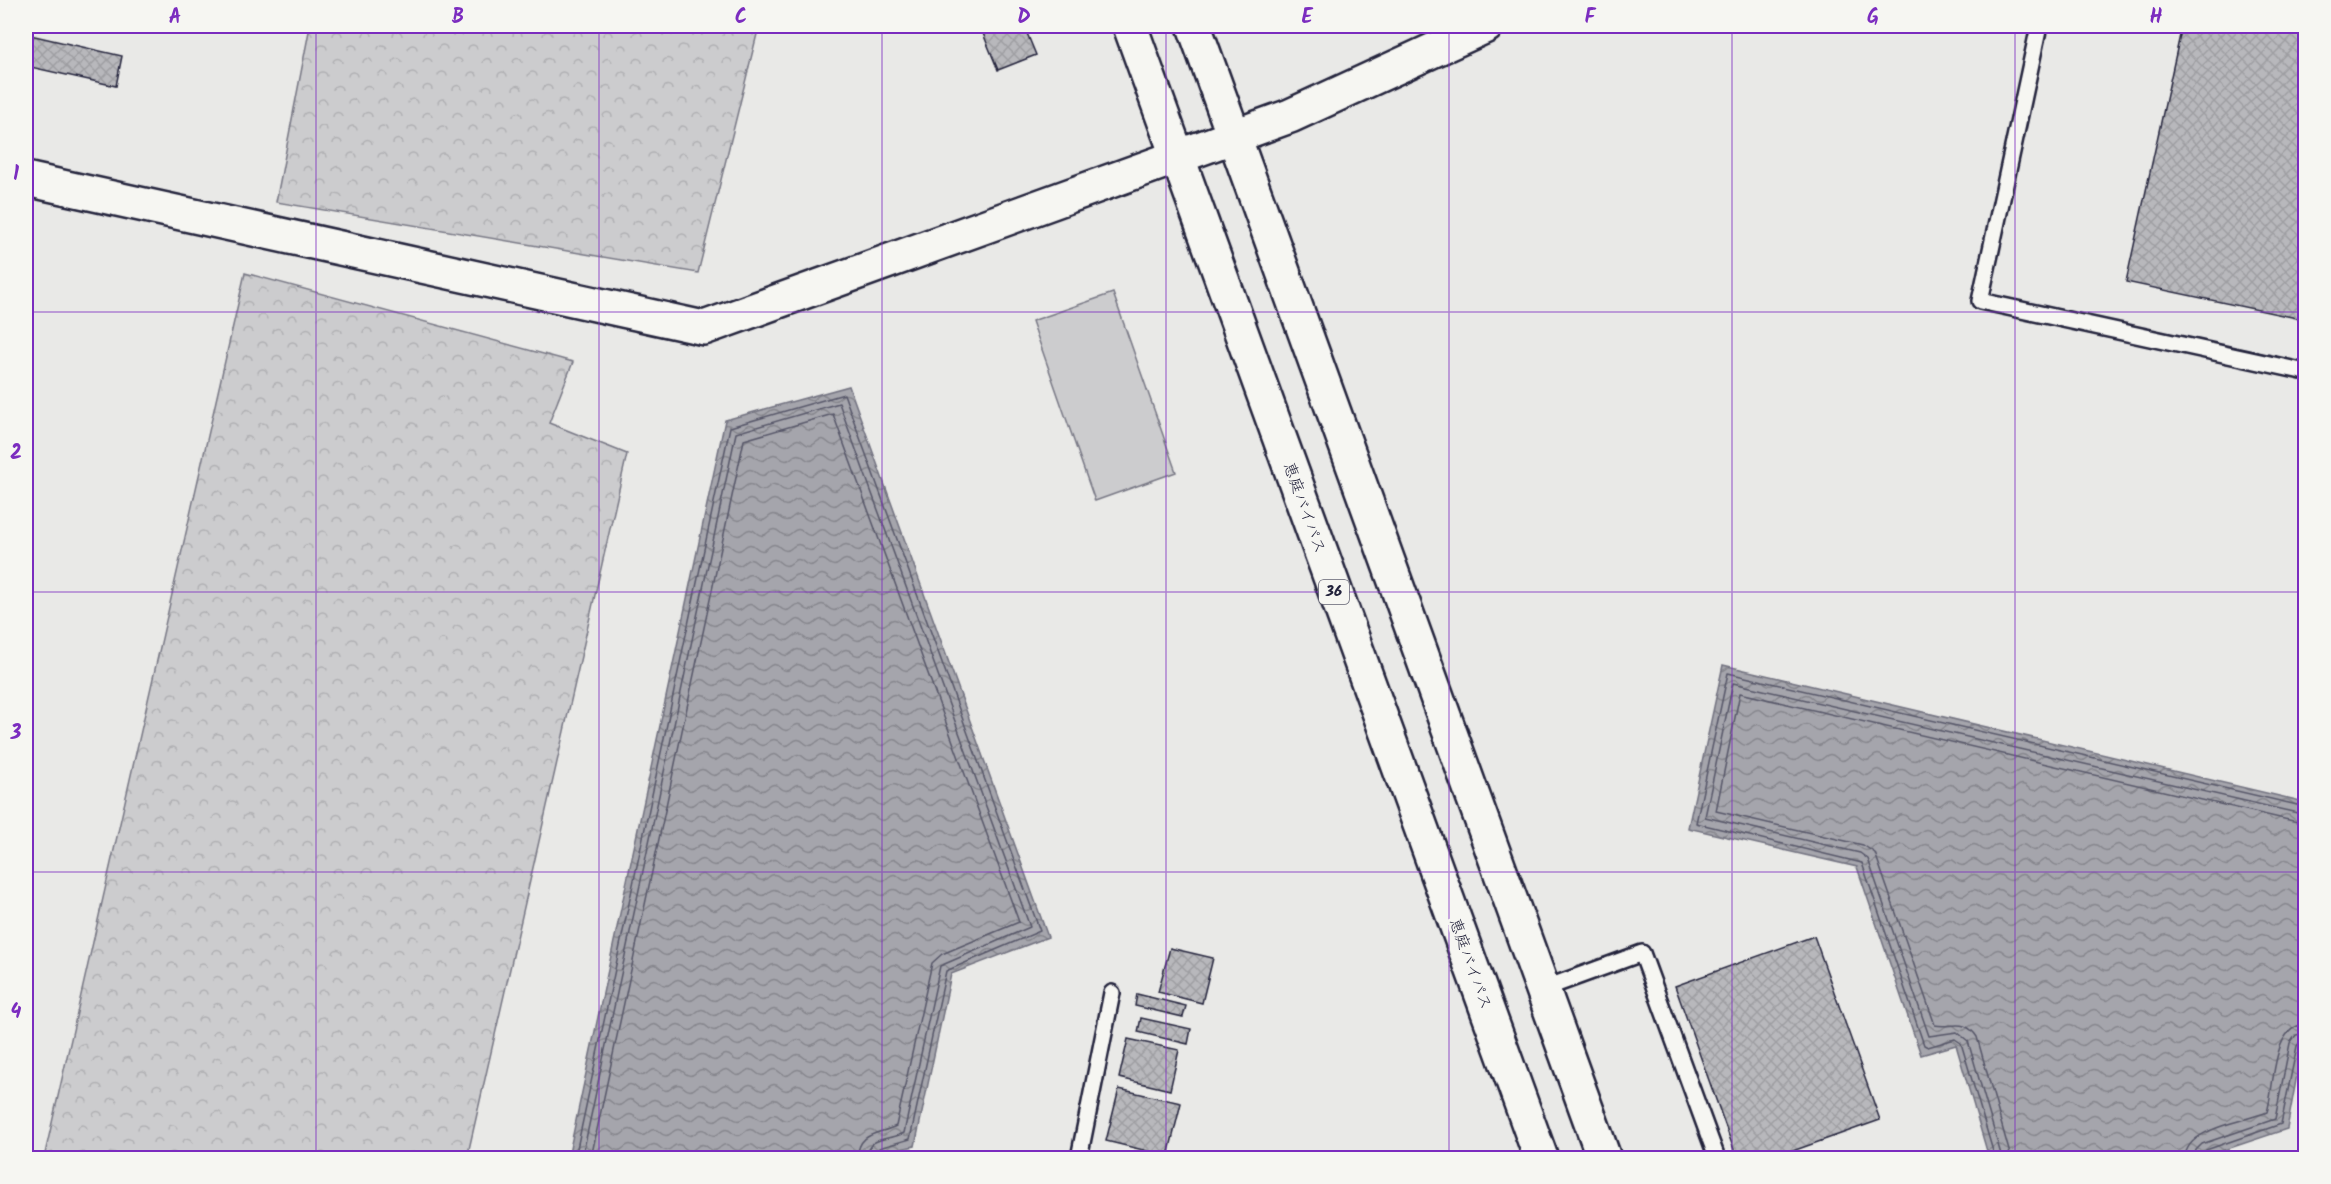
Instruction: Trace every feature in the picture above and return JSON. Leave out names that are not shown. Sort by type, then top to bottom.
[{"type":"main road","name":"恵庭バイパス","points":[[1130,26],[1541,1158]]},
{"type":"main road","points":[[1194,26],[1604,1158]]},
{"type":"main road","points":[[26,178],[704,328],[1290,116],[1486,26]]},
{"type":"lane","points":[[2039,26],[1980,301],[2306,372]]},
{"type":"lane","points":[[1543,988],[1642,953],[1717,1158]]},
{"type":"lane","points":[[1079,1158],[1112,993]]},
{"type":"green space","points":[[310,26],[759,26],[698,273],[276,202]]},
{"type":"green space","points":[[245,273],[573,362],[549,423],[627,454],[467,1158],[44,1158]]},
{"type":"green space","points":[[1113,293],[1176,472],[1095,501],[1032,321]]},
{"type":"water","points":[[849,386],[1048,937],[951,974],[915,1146],[881,1153],[880,1158],[568,1158],[725,420]]},
{"type":"water","points":[[1723,665],[2305,802],[2305,1032],[2287,1129],[2200,1158],[1989,1158],[1956,1045],[1921,1055],[1857,867],[1688,828]]},
{"type":"building","points":[[980,26],[1024,26],[1036,55],[998,70]]},
{"type":"building","points":[[2182,26],[2306,26],[2306,320],[2126,282]]},
{"type":"building","points":[[26,34],[122,56],[116,86],[26,66]]},
{"type":"building","points":[[1814,936],[1880,1120],[1773,1158],[1737,1158],[1675,986]]},
{"type":"building","points":[[1170,948],[1213,958],[1202,1003],[1158,992]]},
{"type":"building","points":[[1137,994],[1186,1006],[1183,1017],[1135,1006]]},
{"type":"building","points":[[1141,1018],[1191,1029],[1188,1044],[1138,1032]]},
{"type":"building","points":[[1128,1039],[1179,1050],[1170,1090],[1119,1078]]},
{"type":"building","points":[[1119,1089],[1181,1103],[1168,1156],[1106,1141]]}]
